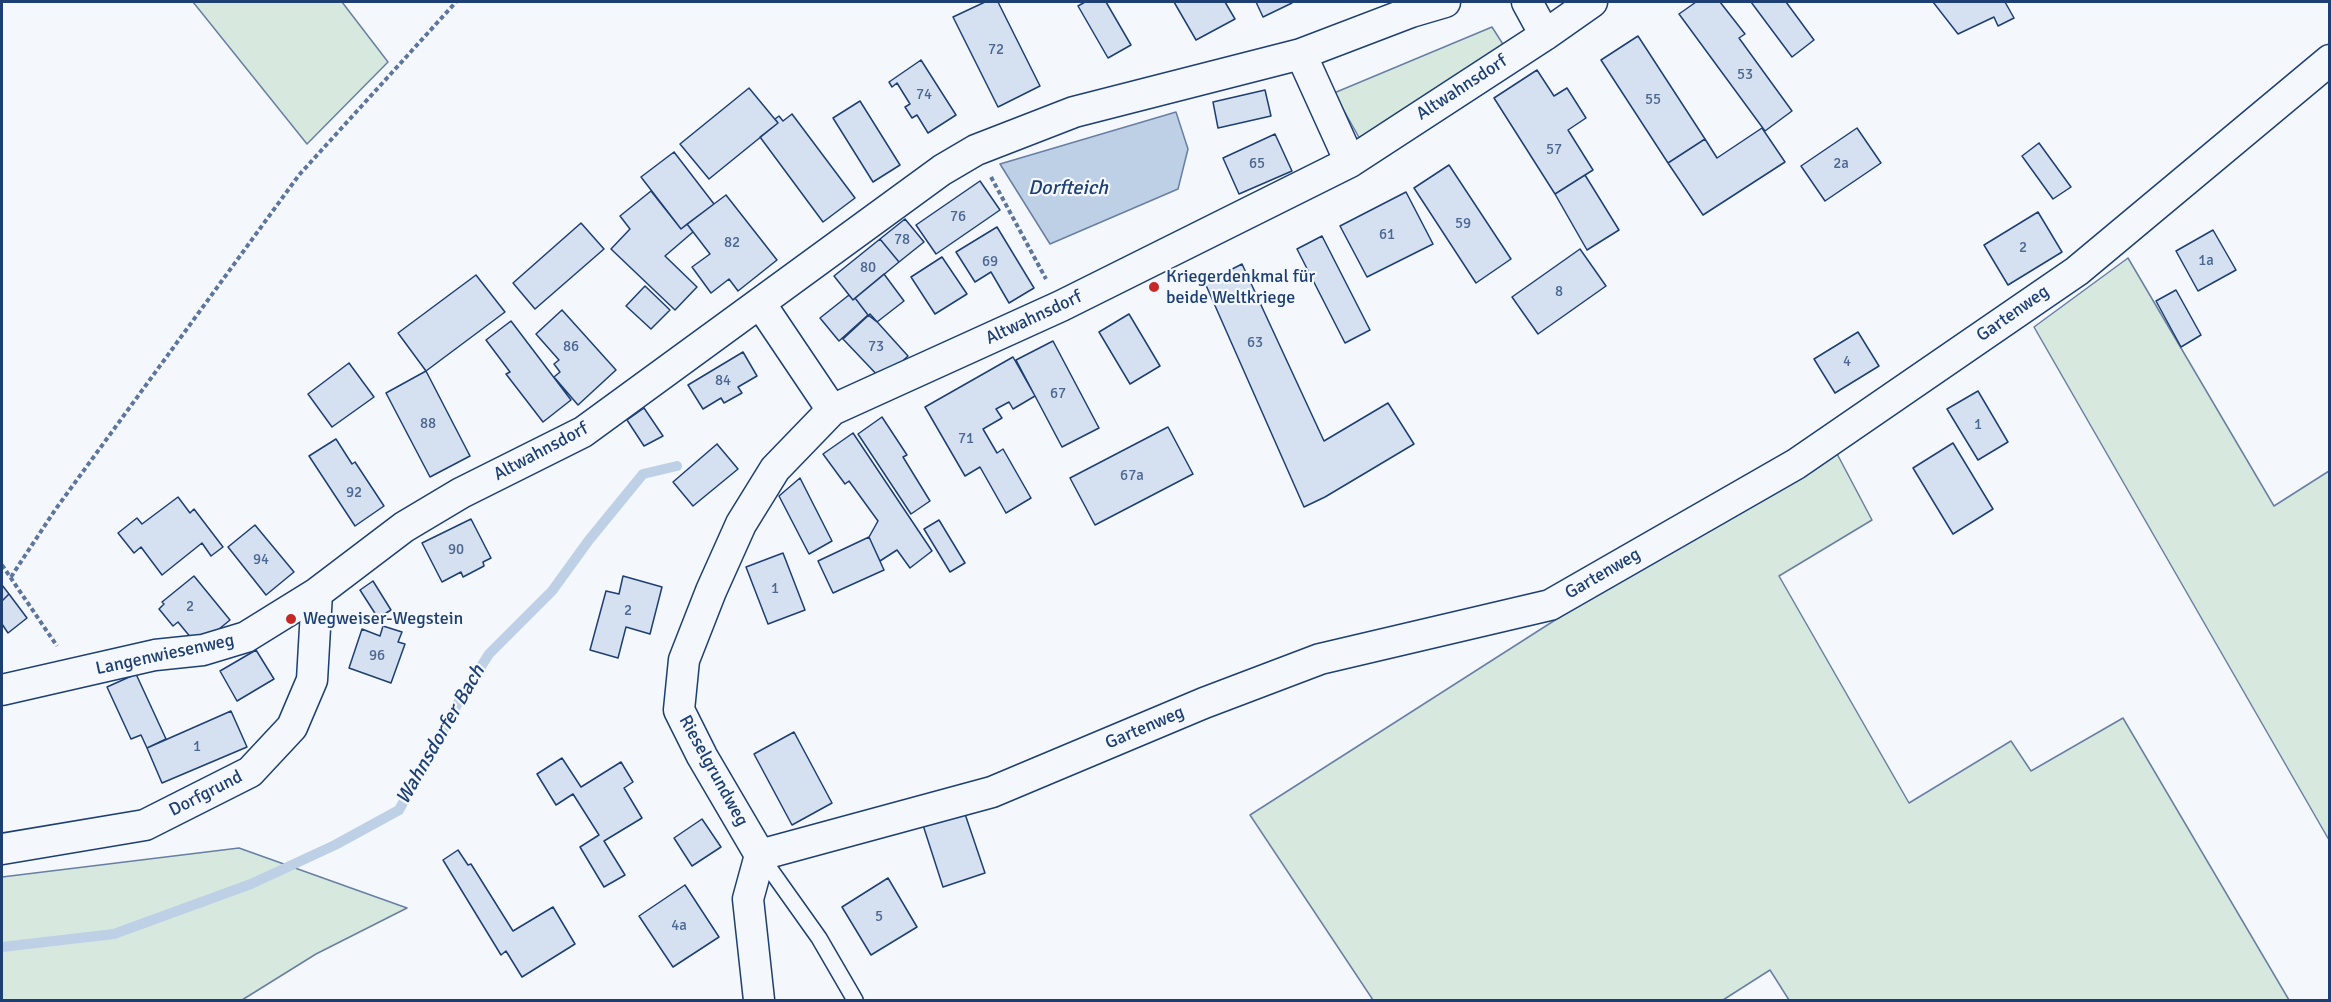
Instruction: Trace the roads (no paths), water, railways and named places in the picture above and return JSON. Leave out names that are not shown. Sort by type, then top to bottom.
[{"type":"street","name":"Altwahnsdorf","points":[[317,593],[404,527],[461,494],[583,432],[942,170],[976,150],[1074,112],[1301,54],[1411,12],[1445,2]]},
{"type":"street","points":[[1527,2],[1545,35]]},
{"type":"street","name":"Altwahnsdorf","points":[[832,410],[1060,306],[1350,162],[1592,2]]},
{"type":"street","points":[[1301,54],[1350,162]]},
{"type":"street","name":"Gartenweg","points":[[760,855],[992,792],[1204,703],[1320,659],[1550,605],[1796,464],[2077,271],[2330,60]]},
{"type":"street","points":[[760,303],[832,410]]},
{"type":"street","name":"Rieselgrundweg","points":[[760,855],[702,756],[679,710],[684,660],[741,524],[775,469],[832,410]]},
{"type":"street","name":"Langenwiesenweg","points":[[2,690],[155,655],[203,651],[246,637],[317,593]]},
{"type":"street","name":"Dorfgrund","points":[[2,849],[145,825],[250,772],[292,727],[312,680],[317,593]]},
{"type":"street","points":[[759,1000],[748,899],[760,855]]},
{"type":"lane","name":"Rieselgrundweg","points":[[760,855],[819,938],[855,1000]]},
{"type":"water","name":"Dorfteich","points":[[1176,112],[1188,149],[1178,189],[1050,244],[1000,164]]},
{"type":"waterway","name":"Wahnsdorfer Bach","points":[[2,947],[114,934],[251,884],[335,845],[399,810],[459,701],[489,654],[552,591],[589,540],[643,474],[677,466]]},
{"type":"place","name":"Kriegerdenkmal für beide Weltkriege","points":[[1154,287]]},
{"type":"place","name":"Wegweiser-Wegstein","points":[[291,619]]}]
